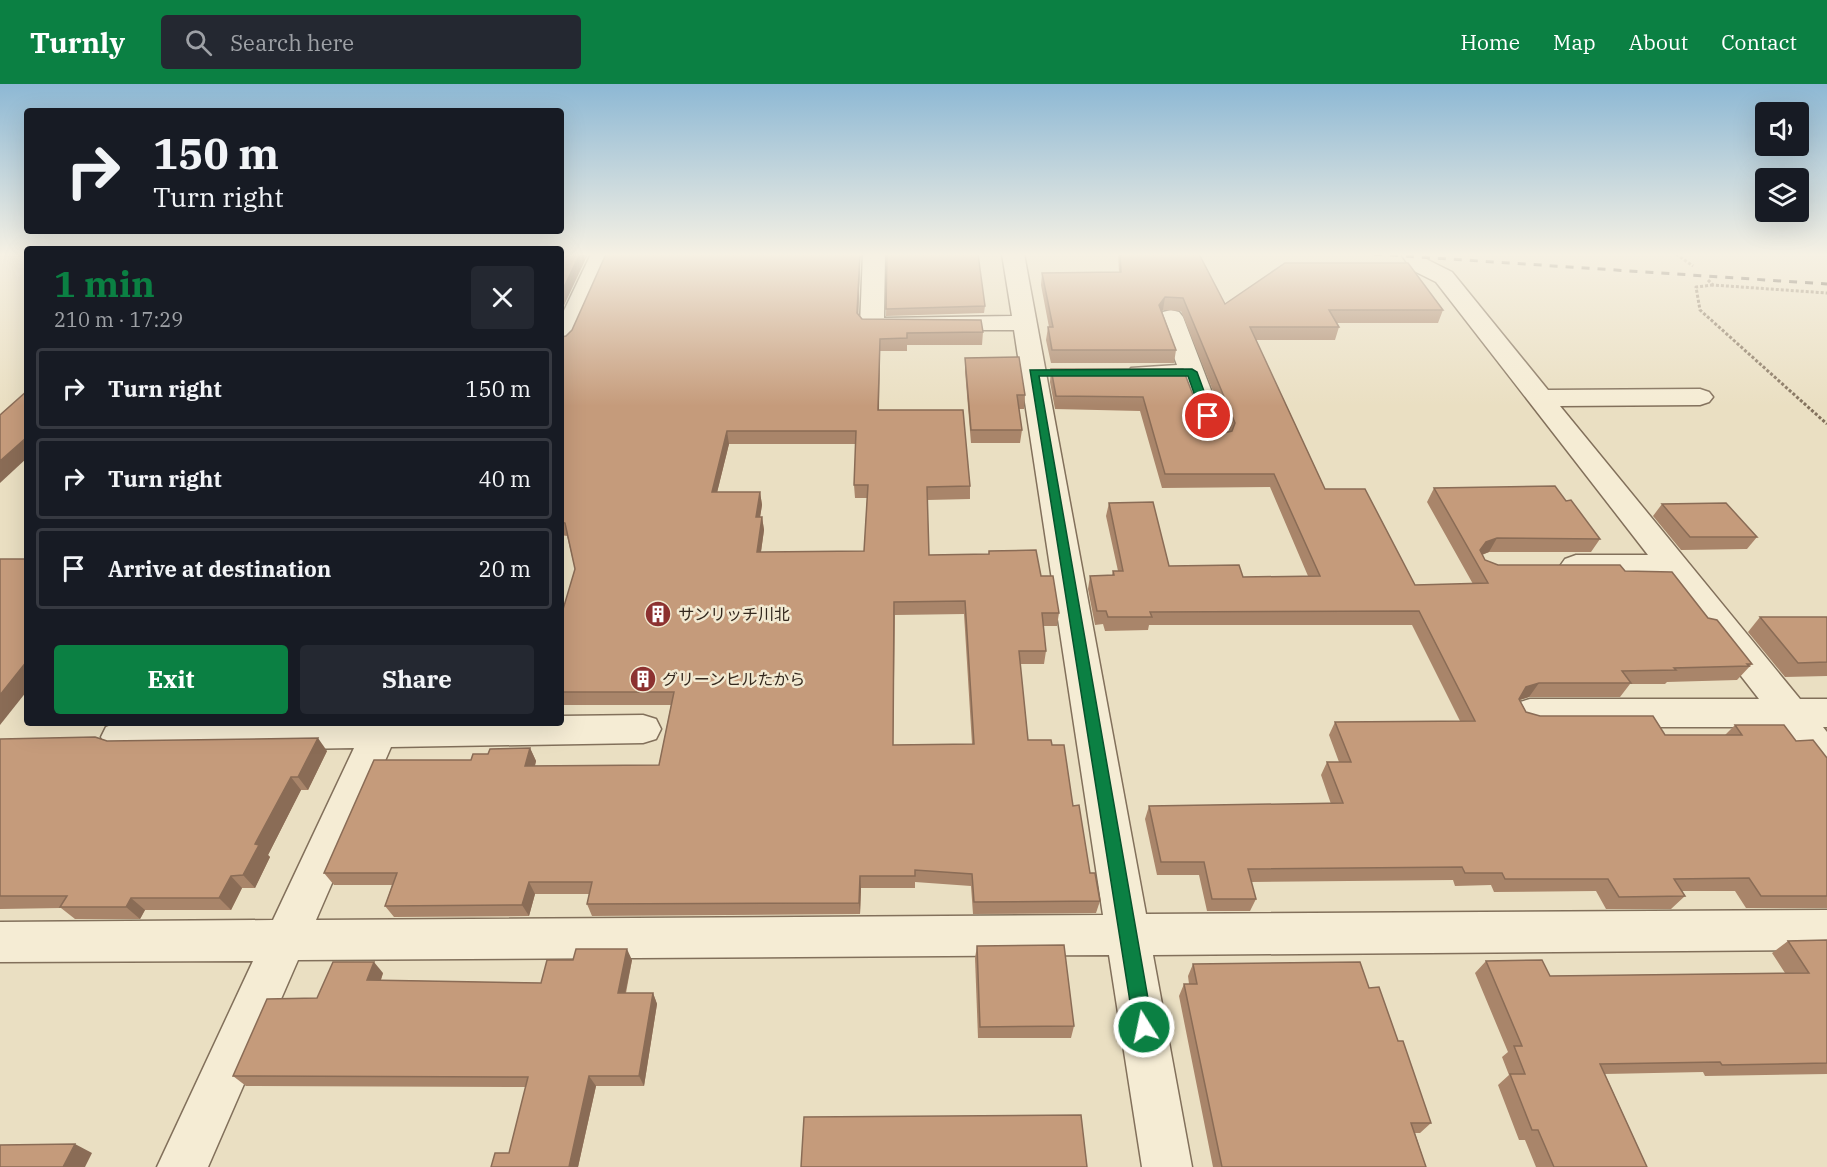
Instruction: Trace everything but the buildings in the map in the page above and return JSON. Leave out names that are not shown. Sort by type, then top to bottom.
[{"type":"street","points":[[564,336],[578,305]]},
{"type":"street","points":[[873,305],[872,325],[1025,323]]},
{"type":"street","points":[[1022,305],[1025,323],[1045,373],[1128,934],[1167,1167]]},
{"type":"street","points":[[1466,305],[1827,759]]},
{"type":"street","points":[[1171,317],[1216,437]]},
{"type":"street","points":[[1113,373],[1192,372]]},
{"type":"street","points":[[1541,398],[1700,397]]},
{"type":"street","points":[[1547,565],[1672,566]]},
{"type":"street","points":[[1530,713],[1827,713]]},
{"type":"street","points":[[118,737],[382,728],[642,729]]},
{"type":"street","points":[[182,1167],[382,728]]},
{"type":"street","points":[[0,942],[1827,930]]},
{"type":"path","points":[[1699,305],[1700,310],[1827,424]]},
{"type":"place","name":"サンリッチ川北","points":[[658,614]]},
{"type":"place","name":"グリーンヒルたから","points":[[643,679]]},
{"type":"route","points":[[1144,1027],[1034,373],[1192,372],[1208,416]]}]
